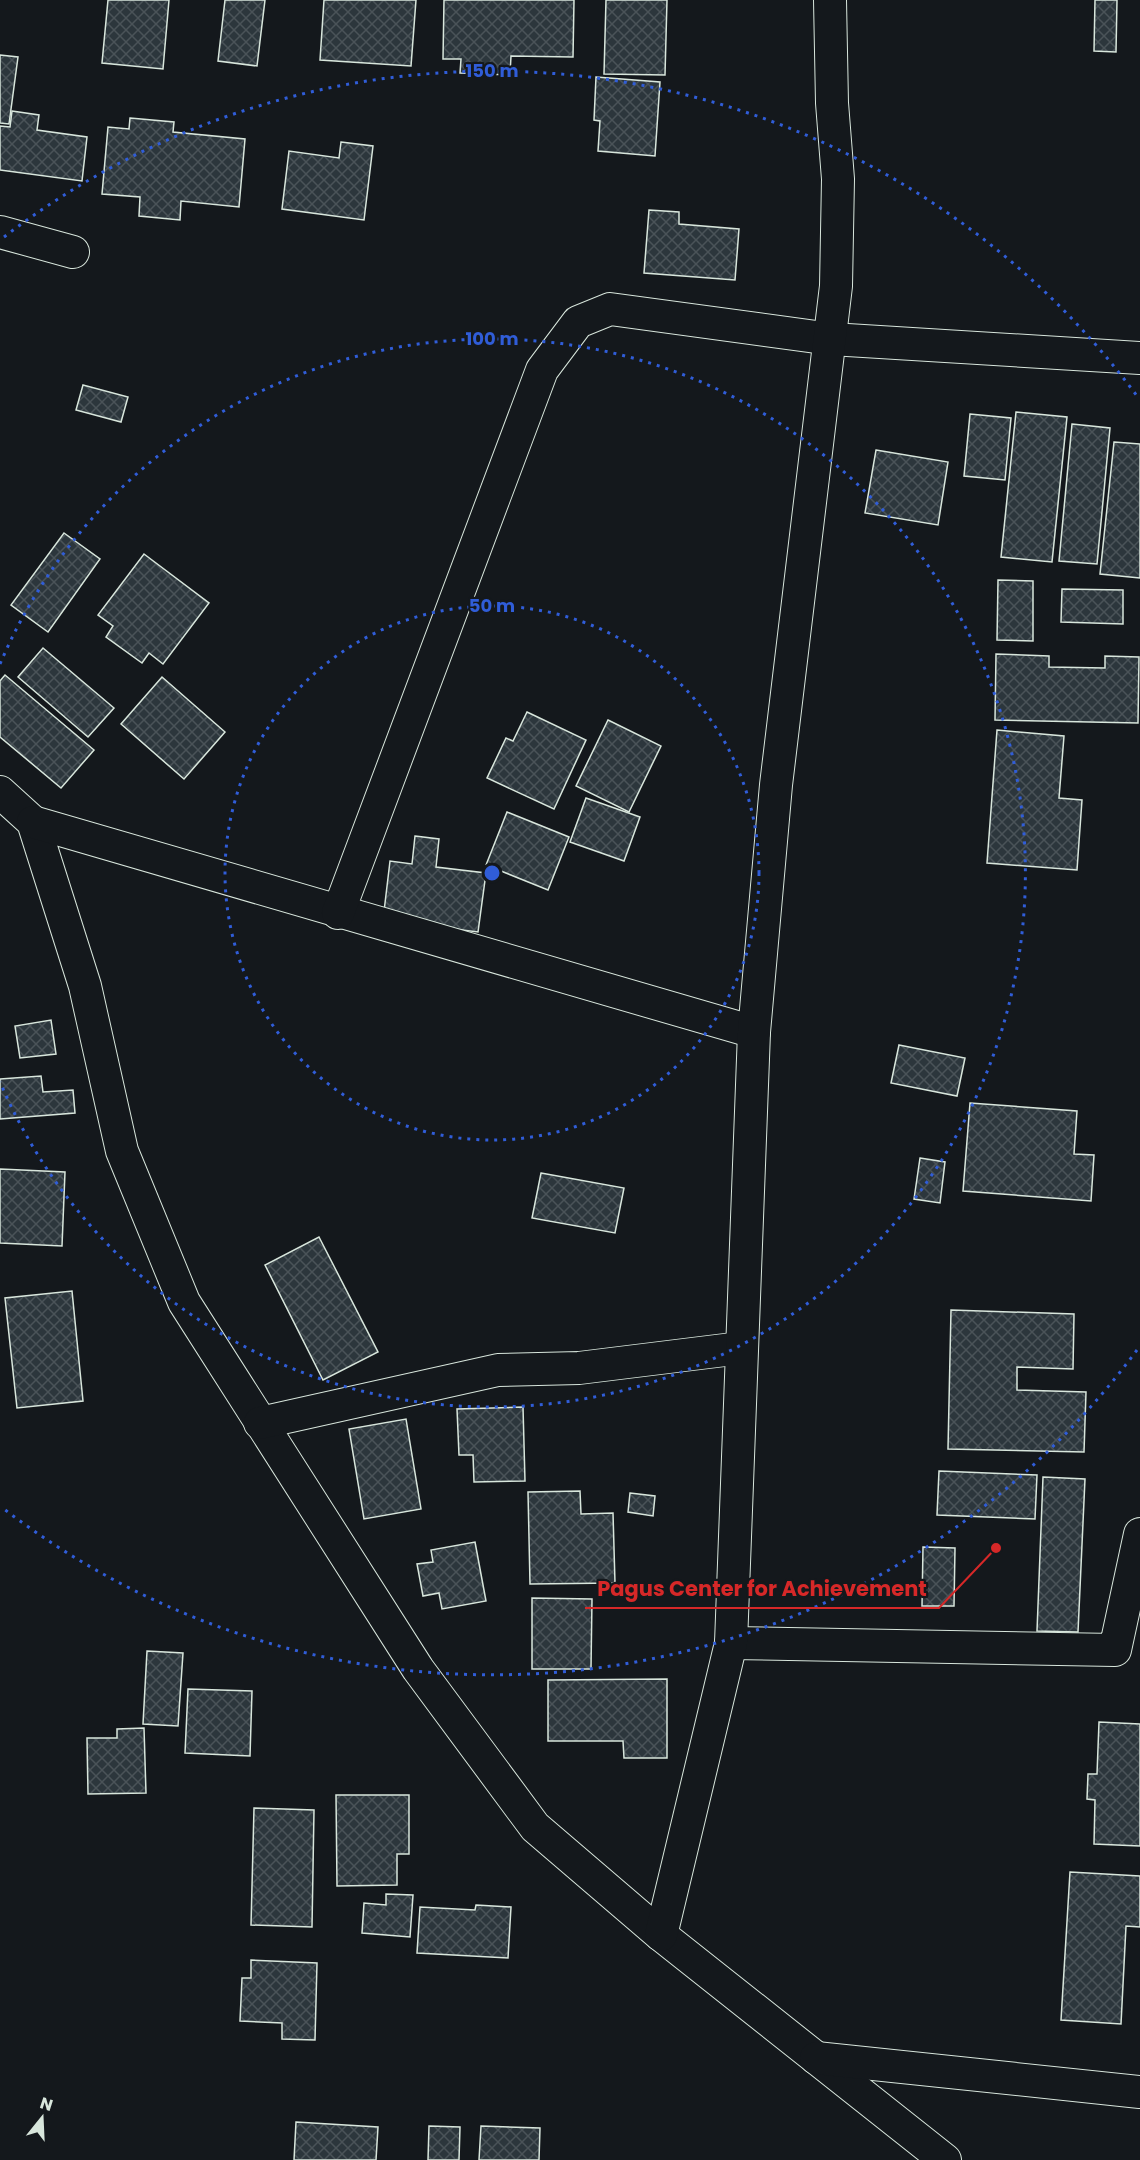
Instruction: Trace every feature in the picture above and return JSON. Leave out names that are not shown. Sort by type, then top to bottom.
[{"type":"street","points":[[661,1935],[731,1643],[754,1032],[776,785],[836,286],[838,180],[832,103],[830,0]]},
{"type":"street","points":[[0,232],[73,252]]},
{"type":"street","points":[[338,913],[542,370],[578,322],[610,309],[831,339],[1140,358]]},
{"type":"street","points":[[0,792],[33,822],[338,913],[754,1032]]},
{"type":"street","points":[[33,822],[85,986],[122,1151],[184,1302],[418,1670],[535,1827],[661,1935],[945,2160]]},
{"type":"street","points":[[260,1422],[498,1370],[579,1368],[741,1348]]},
{"type":"street","points":[[731,1643],[1115,1650],[1140,1534]]},
{"type":"street","points":[[816,2058],[1140,2091]]},
{"type":"building","points":[[108,0],[169,0],[163,69],[102,63]]},
{"type":"building","points":[[225,0],[265,0],[257,66],[218,61]]},
{"type":"building","points":[[324,0],[416,0],[411,66],[320,60]]},
{"type":"building","points":[[444,0],[574,0],[573,57],[511,56],[510,75],[460,73],[461,59],[443,59]]},
{"type":"building","points":[[606,0],[667,0],[665,75],[604,74]]},
{"type":"building","points":[[1095,0],[1117,0],[1116,52],[1094,51]]},
{"type":"building","points":[[0,55],[18,57],[9,124],[0,123]]},
{"type":"building","points":[[596,77],[660,82],[655,156],[598,151],[600,121],[594,120]]},
{"type":"building","points":[[12,111],[39,115],[37,130],[87,137],[82,181],[0,170],[0,126],[10,127]]},
{"type":"building","points":[[130,118],[174,122],[173,132],[245,139],[239,207],[181,201],[180,220],[139,216],[140,197],[102,194],[108,127],[129,129]]},
{"type":"building","points":[[341,142],[373,146],[364,220],[282,209],[289,151],[339,158]]},
{"type":"building","points":[[649,210],[679,212],[679,224],[739,229],[735,280],[644,273]]},
{"type":"building","points":[[83,385],[128,397],[121,422],[76,410]]},
{"type":"building","points":[[1016,412],[1067,417],[1052,562],[1001,557]]},
{"type":"building","points":[[970,414],[1011,418],[1005,480],[964,476]]},
{"type":"building","points":[[1072,424],[1110,428],[1097,564],[1059,561]]},
{"type":"building","points":[[1114,442],[1140,444],[1140,578],[1100,574]]},
{"type":"building","points":[[876,450],[948,462],[938,525],[865,513]]},
{"type":"building","points":[[64,533],[100,559],[48,632],[11,605]]},
{"type":"building","points":[[144,554],[209,603],[163,664],[149,653],[142,663],[106,637],[113,626],[98,615]]},
{"type":"building","points":[[998,580],[1033,581],[1033,641],[997,640]]},
{"type":"building","points":[[1062,589],[1123,590],[1123,624],[1061,622]]},
{"type":"building","points":[[43,648],[114,708],[88,737],[18,677]]},
{"type":"building","points":[[996,654],[1049,656],[1049,667],[1105,668],[1105,656],[1139,657],[1138,723],[995,720]]},
{"type":"building","points":[[5,675],[94,750],[61,788],[0,737],[0,681]]},
{"type":"building","points":[[162,677],[225,732],[184,779],[121,724]]},
{"type":"building","points":[[527,712],[586,740],[554,809],[487,778],[506,738],[513,741]]},
{"type":"building","points":[[608,720],[661,746],[629,812],[576,786]]},
{"type":"building","points":[[997,730],[1064,736],[1059,798],[1082,800],[1077,870],[987,863]]},
{"type":"building","points":[[586,798],[640,817],[624,861],[570,842]]},
{"type":"building","points":[[507,812],[569,837],[548,890],[486,865]]},
{"type":"building","points":[[415,836],[439,839],[436,867],[486,873],[478,932],[383,920],[390,861],[412,864]]},
{"type":"building","points":[[51,1020],[56,1054],[20,1058],[15,1026]]},
{"type":"building","points":[[899,1045],[965,1058],[957,1096],[891,1083]]},
{"type":"building","points":[[41,1076],[43,1092],[73,1090],[75,1113],[0,1119],[0,1079]]},
{"type":"building","points":[[970,1103],[1077,1111],[1074,1154],[1094,1155],[1091,1201],[963,1191]]},
{"type":"building","points":[[920,1158],[945,1162],[940,1203],[914,1199]]},
{"type":"building","points":[[0,1169],[65,1172],[62,1246],[0,1243]]},
{"type":"building","points":[[541,1173],[624,1188],[615,1233],[532,1218]]},
{"type":"building","points":[[319,1237],[378,1352],[323,1380],[265,1265]]},
{"type":"building","points":[[72,1291],[83,1401],[17,1408],[5,1298]]},
{"type":"building","points":[[951,1310],[1074,1314],[1073,1369],[1017,1367],[1017,1390],[1086,1392],[1084,1452],[948,1449]]},
{"type":"building","points":[[523,1407],[525,1481],[474,1482],[473,1455],[459,1455],[457,1409]]},
{"type":"building","points":[[406,1419],[421,1509],[364,1519],[349,1429]]},
{"type":"building","points":[[939,1471],[1037,1475],[1035,1519],[937,1515]]},
{"type":"building","points":[[1043,1477],[1085,1479],[1078,1632],[1037,1631]]},
{"type":"building","points":[[580,1491],[581,1514],[613,1513],[615,1583],[530,1584],[528,1492]]},
{"type":"building","points":[[630,1493],[655,1496],[653,1516],[628,1512]]},
{"type":"building","points":[[475,1542],[486,1601],[442,1609],[439,1593],[423,1596],[417,1564],[433,1562],[431,1550]]},
{"type":"building","points":[[923,1547],[955,1548],[954,1606],[922,1606]]},
{"type":"building","points":[[532,1598],[592,1599],[591,1669],[532,1669]]},
{"type":"building","points":[[147,1651],[183,1653],[178,1726],[143,1724]]},
{"type":"building","points":[[667,1679],[667,1758],[624,1758],[623,1741],[548,1741],[548,1680]]},
{"type":"building","points":[[188,1689],[252,1691],[250,1756],[185,1753]]},
{"type":"building","points":[[1099,1722],[1140,1724],[1140,1846],[1094,1844],[1095,1800],[1087,1799],[1088,1774],[1097,1774]]},
{"type":"building","points":[[144,1728],[146,1793],[88,1794],[87,1738],[117,1738],[117,1729]]},
{"type":"building","points":[[336,1795],[409,1795],[409,1854],[397,1854],[397,1885],[337,1886]]},
{"type":"building","points":[[254,1808],[314,1810],[312,1927],[251,1925]]},
{"type":"building","points":[[1070,1872],[1140,1876],[1140,1927],[1126,1926],[1121,2024],[1061,2020]]},
{"type":"building","points":[[386,1894],[413,1895],[410,1937],[362,1933],[364,1903],[386,1905]]},
{"type":"building","points":[[476,1905],[511,1907],[508,1958],[417,1953],[420,1907],[475,1910]]},
{"type":"building","points":[[251,1960],[317,1963],[315,2040],[282,2039],[282,2023],[240,2021],[242,1978],[251,1978]]},
{"type":"building","points":[[296,2122],[378,2127],[376,2160],[294,2160]]},
{"type":"building","points":[[429,2126],[460,2127],[459,2160],[428,2160]]},
{"type":"building","points":[[481,2126],[540,2128],[539,2160],[479,2160]]},
{"type":"place","name":"Pagus Center for Achievement","points":[[996,1548]]}]
